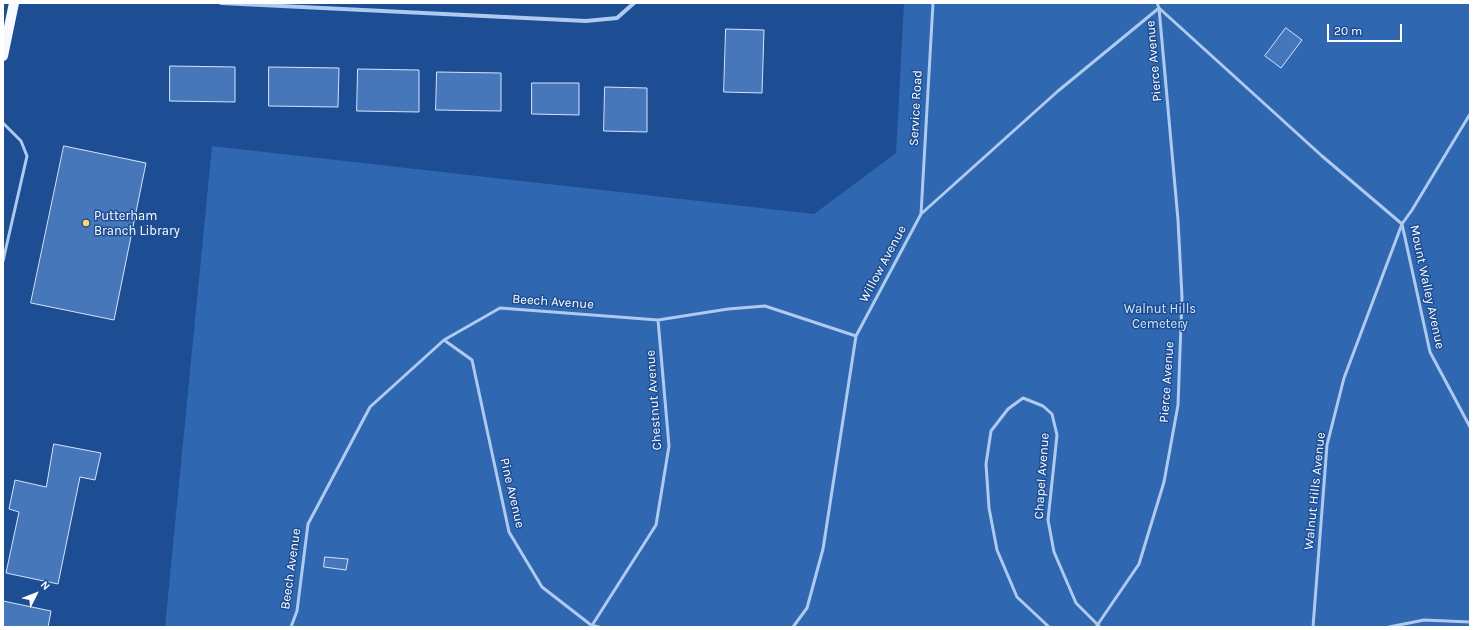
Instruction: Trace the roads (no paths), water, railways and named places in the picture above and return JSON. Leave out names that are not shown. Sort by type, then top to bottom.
[{"type":"main road","points":[[3,56],[14,3]]},
{"type":"street","points":[[220,3],[586,21],[617,18],[634,3]]},
{"type":"lane","name":"Service Road","points":[[921,214],[933,3]]},
{"type":"lane","name":"Pierce Avenue","points":[[1098,626],[1139,564],[1164,482],[1178,406],[1182,297],[1178,220],[1159,8],[1157,3]]},
{"type":"lane","name":"Willow Avenue","points":[[793,627],[807,608],[823,549],[856,336],[921,214],[1058,91],[1159,8]]},
{"type":"lane","points":[[1159,8],[1322,156],[1402,224]]},
{"type":"lane","name":"Mount Walley Avenue","points":[[1470,114],[1402,224],[1430,352],[1470,427]]},
{"type":"lane","points":[[3,123],[22,141],[26,156],[3,261]]},
{"type":"lane","name":"Walnut Hills Avenue","points":[[1313,627],[1327,445],[1344,378],[1402,224]]},
{"type":"lane","name":"Beech Avenue","points":[[291,627],[297,611],[308,524],[370,407],[444,340],[500,308],[658,320],[728,309],[765,306],[856,336]]},
{"type":"lane","name":"Chestnut Avenue","points":[[591,626],[656,525],[670,446],[658,320]]},
{"type":"lane","name":"Pine Avenue","points":[[444,340],[472,360],[509,532],[542,587],[591,626],[599,627]]},
{"type":"lane","name":"Chapel Avenue","points":[[1049,627],[1018,597],[997,550],[989,508],[986,464],[991,431],[1008,409],[1023,398],[1043,406],[1052,414],[1057,435],[1048,520],[1054,552],[1076,603],[1098,626]]},
{"type":"lane","points":[[1389,627],[1424,620],[1470,622]]},
{"type":"place","name":"Putterham Branch Library","points":[[86,223]]},
{"type":"park label","name":"Walnut Hills Cemetery","points":[[1160,316]]}]
